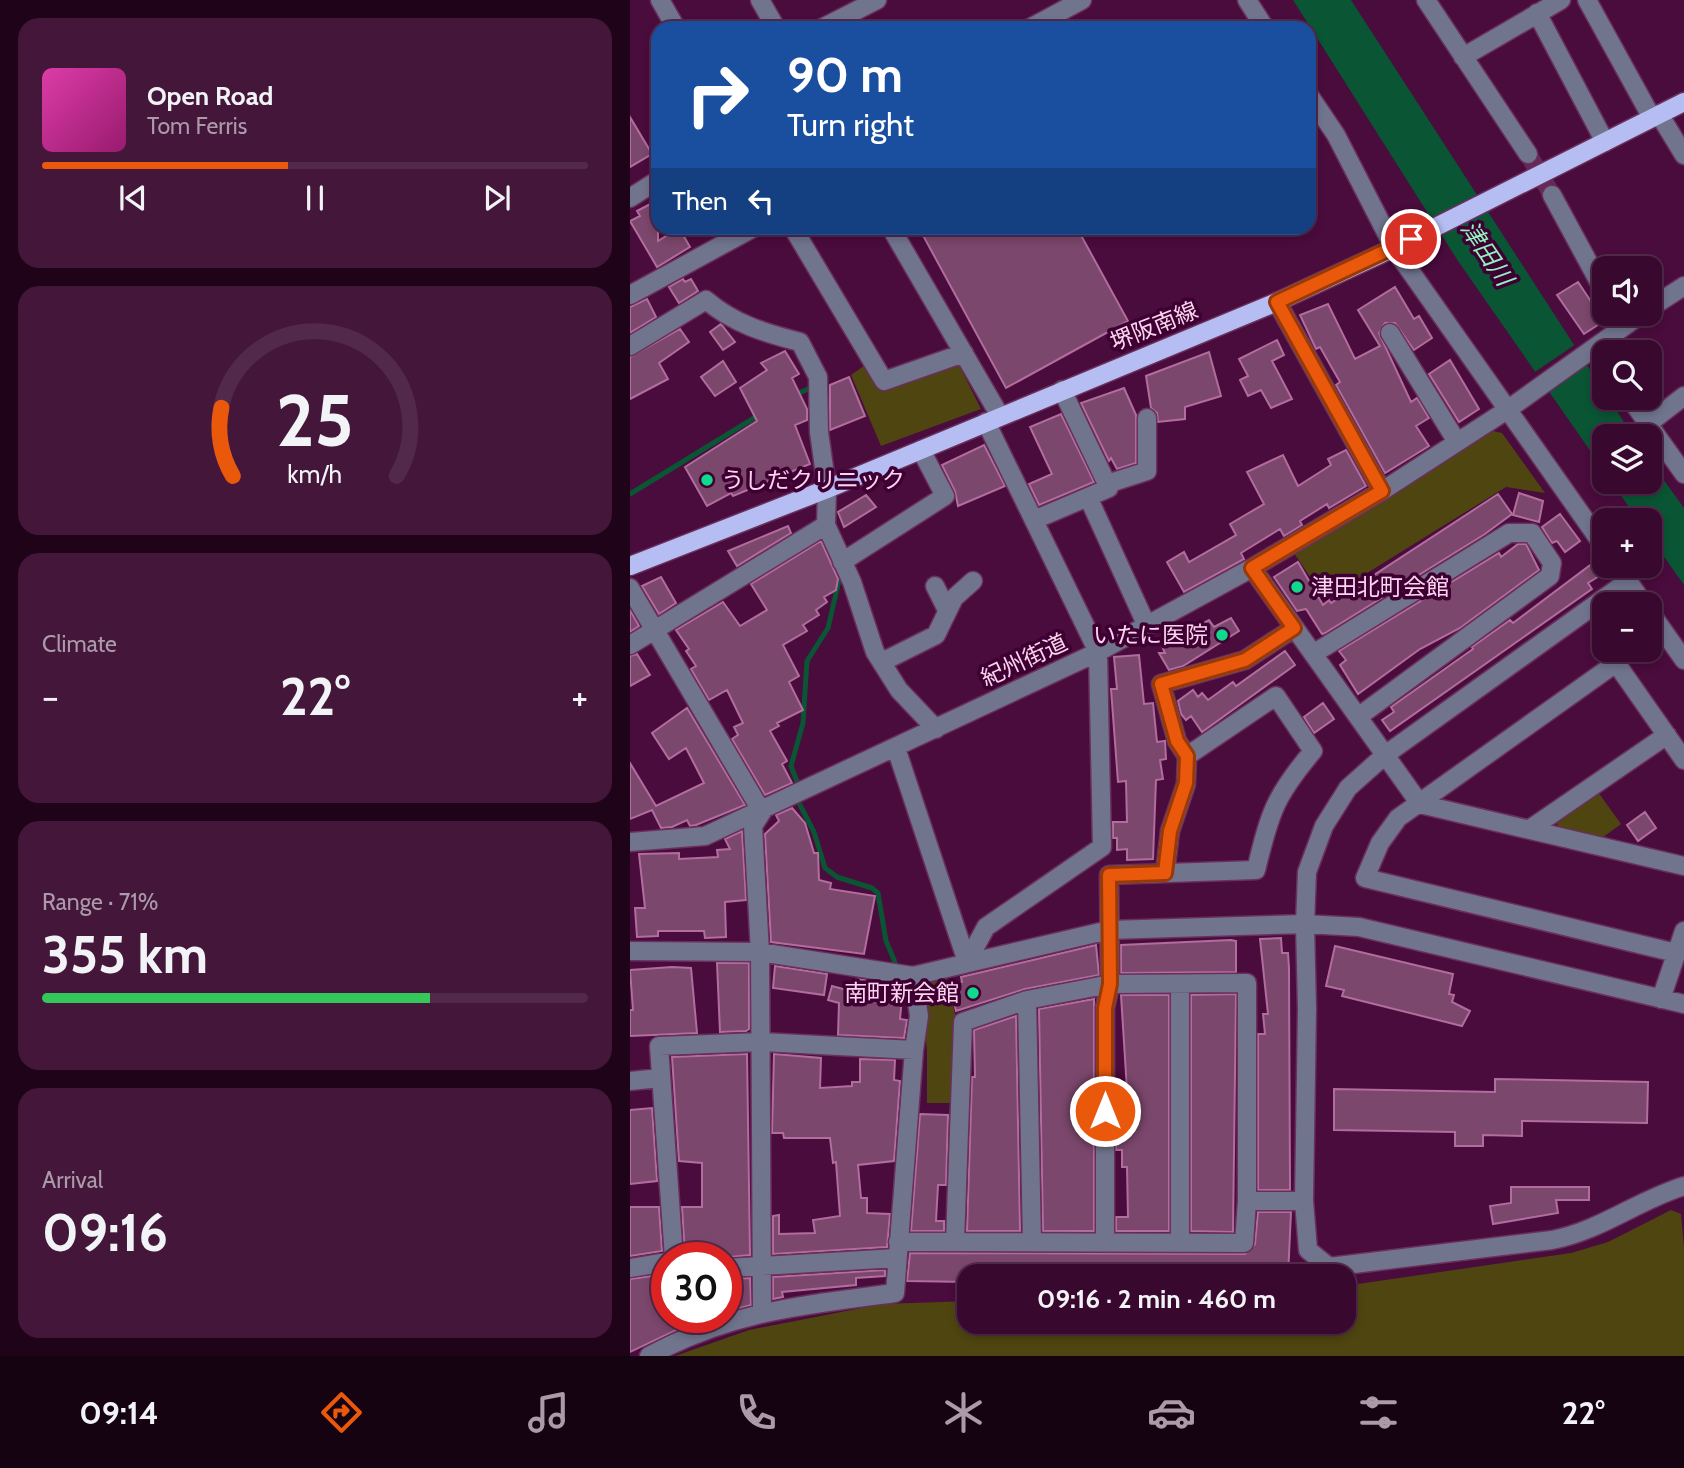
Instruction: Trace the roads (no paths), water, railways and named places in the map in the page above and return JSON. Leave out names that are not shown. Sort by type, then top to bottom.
[{"type":"main road","name":"堺阪南線","points":[[630,566],[827,489],[1277,302],[1394,248],[1684,102]]},
{"type":"street","points":[[660,0],[672,21]]},
{"type":"street","points":[[760,0],[772,21]]},
{"type":"street","points":[[836,21],[877,0]]},
{"type":"street","points":[[1043,21],[1082,0]]},
{"type":"street","points":[[1247,0],[1260,21]]},
{"type":"street","points":[[1426,0],[1528,154]]},
{"type":"street","points":[[1463,57],[1540,7],[1561,0]]},
{"type":"street","points":[[1587,0],[1655,116],[1684,155]]},
{"type":"street","points":[[1540,7],[1605,142]]},
{"type":"street","points":[[1316,105],[1336,135],[1394,248],[1592,530]]},
{"type":"street","points":[[630,198],[651,184]]},
{"type":"street","points":[[1552,195],[1592,269]]},
{"type":"street","points":[[630,295],[739,235]]},
{"type":"street","points":[[797,235],[884,381],[964,353]]},
{"type":"street","points":[[895,235],[964,353],[1034,520],[1098,652],[1102,847],[986,927],[967,962]]},
{"type":"street","points":[[1662,300],[1684,286]]},
{"type":"street","points":[[630,346],[706,300],[736,321],[800,342],[818,377],[820,432],[827,489],[826,526],[881,662],[899,690],[936,729]]},
{"type":"street","points":[[1277,302],[1382,491]]},
{"type":"street","points":[[1602,340],[1614,326]]},
{"type":"street","points":[[1390,333],[1457,442]]},
{"type":"street","name":"紀州街道","points":[[630,842],[705,836],[762,812],[1098,652],[1252,568],[1382,491],[1592,351]]},
{"type":"street","points":[[1034,520],[1109,488],[1062,390]]},
{"type":"street","points":[[1638,410],[1648,424],[1684,396]]},
{"type":"street","points":[[1107,484],[1147,471],[1147,418]]},
{"type":"street","points":[[1662,443],[1684,474]]},
{"type":"street","points":[[842,562],[945,496],[920,450]]},
{"type":"street","points":[[1088,499],[1146,624]]},
{"type":"street","points":[[630,645],[826,526]]},
{"type":"street","points":[[1313,654],[1508,533],[1532,533],[1552,563],[1550,576],[1358,717]]},
{"type":"street","points":[[1252,568],[1420,804],[1684,866]]},
{"type":"street","points":[[1626,578],[1636,592]]},
{"type":"street","points":[[881,662],[936,635],[954,598],[973,581]]},
{"type":"street","points":[[1628,581],[1385,755],[1348,788],[1324,826],[1307,872],[1305,924],[1307,1009],[1304,1201],[1308,1250],[1329,1267],[1580,1235],[1667,1191],[1684,1186]]},
{"type":"street","points":[[935,586],[947,610]]},
{"type":"street","points":[[630,588],[762,812],[753,826],[760,952],[762,1311]]},
{"type":"street","points":[[1165,873],[1170,831],[1186,783],[1187,756],[1177,741],[1161,684],[1245,660],[1294,628]]},
{"type":"street","points":[[1662,629],[1684,660]]},
{"type":"street","points":[[1676,953],[1365,878],[1380,843],[1398,818],[1616,663],[1684,760]]},
{"type":"street","points":[[1105,1240],[1105,1008],[1110,984],[1109,875],[1256,870],[1269,815],[1283,786],[1313,751],[1276,696],[1187,756]]},
{"type":"street","points":[[1530,829],[1667,735]]},
{"type":"street","points":[[895,748],[967,962]]},
{"type":"street","points":[[630,951],[760,952],[912,976],[1110,930],[1305,924],[1359,927],[1684,1004]]},
{"type":"street","points":[[1661,999],[1684,931]]},
{"type":"street","points":[[649,1356],[712,1328],[762,1311],[895,1293],[919,1016],[912,976]]},
{"type":"street","points":[[742,1267],[955,1242],[1105,1240],[1244,1243],[1247,1201],[1247,983],[1110,984],[1027,1000],[963,1022],[955,1242]]},
{"type":"street","points":[[1180,985],[1180,1241]]},
{"type":"street","points":[[1027,1000],[1032,1242]]},
{"type":"street","points":[[673,1242],[659,1046],[761,1042],[914,1050]]},
{"type":"street","points":[[630,1081],[660,1078]]},
{"type":"street","points":[[1247,1201],[1304,1201]]},
{"type":"street","points":[[630,1268],[651,1265]]},
{"type":"water","name":"津田川","points":[[1293,0],[1351,0],[1592,373],[1592,410],[1616,410],[1625,424],[1592,424],[1592,453],[1458,261],[1316,36],[1316,21],[1306,21]]},
{"type":"water","points":[[1662,478],[1684,508],[1684,585],[1662,554],[1662,508],[1630,508],[1620,494],[1662,494]]},
{"type":"waterway","points":[[795,395],[810,388]]},
{"type":"waterway","points":[[630,494],[759,415]]},
{"type":"waterway","points":[[799,787],[791,766],[803,723],[807,661],[828,628],[841,572]]},
{"type":"waterway","points":[[800,805],[814,832],[825,868],[837,877],[872,888],[878,893],[886,941],[895,962]]},
{"type":"tunnel","points":[[1528,154],[1552,195]]},
{"type":"place","name":"うしだクリニック","points":[[707,480]]},
{"type":"place","name":"津田北町会館","points":[[1297,587]]},
{"type":"place","name":"いたに医院","points":[[1222,635]]},
{"type":"place","name":"南町新会館","points":[[973,993]]}]
